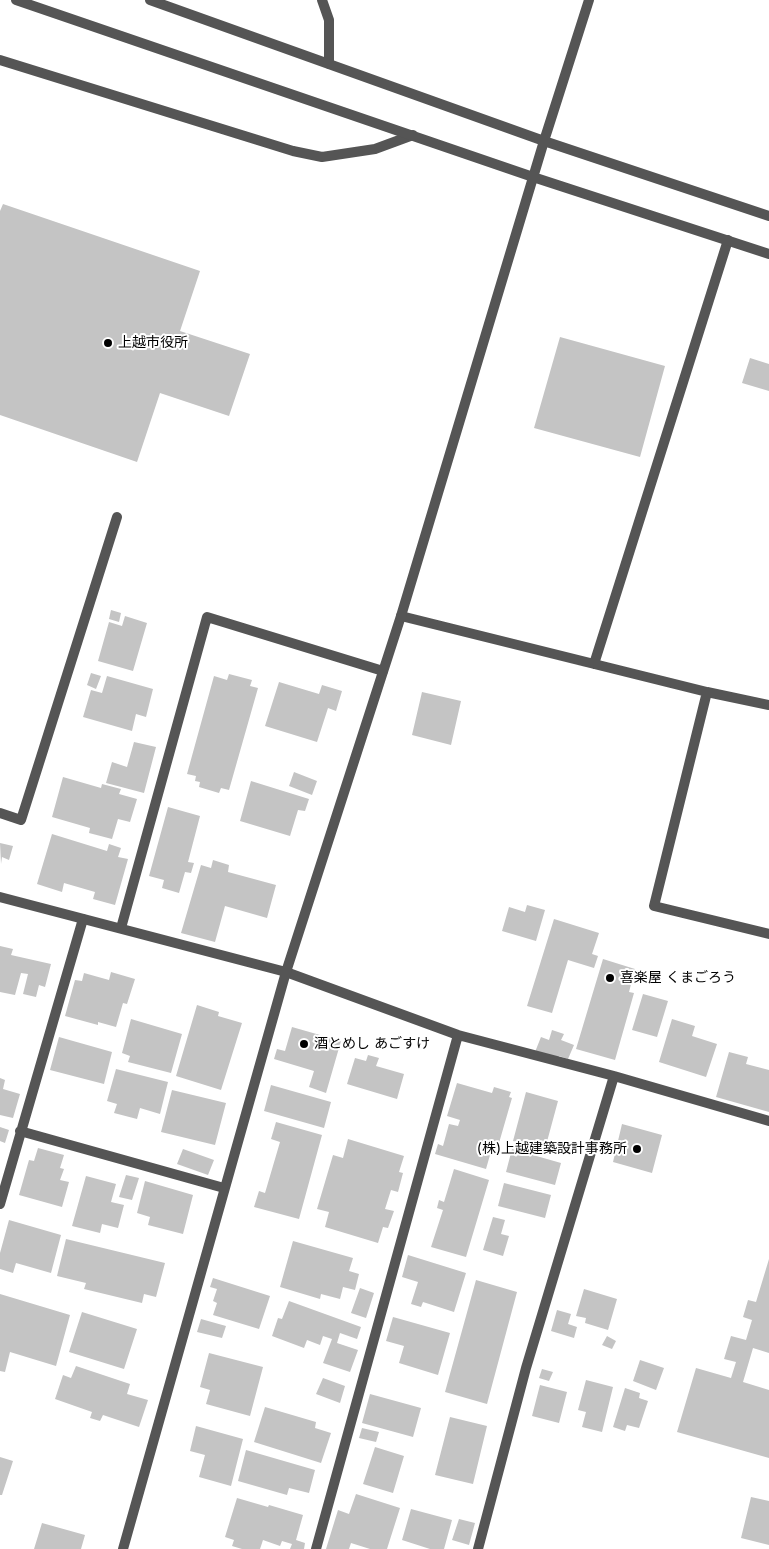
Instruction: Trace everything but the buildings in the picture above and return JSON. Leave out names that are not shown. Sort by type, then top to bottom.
[{"type":"street","points":[[16,0],[533,177],[769,254]]},
{"type":"street","points":[[150,0],[544,141],[769,216]]},
{"type":"street","points":[[322,0],[329,20],[329,64]]},
{"type":"street","points":[[123,1549],[286,972],[401,616],[533,177],[589,0]]},
{"type":"street","points":[[0,60],[293,151],[322,157],[375,149],[413,135]]},
{"type":"street","points":[[594,664],[728,240]]},
{"type":"street","points":[[0,813],[21,820],[117,517]]},
{"type":"street","points":[[401,616],[769,706]]},
{"type":"street","points":[[121,928],[207,617],[383,671]]},
{"type":"street","points":[[707,692],[654,906],[769,934]]},
{"type":"street","points":[[0,897],[286,972],[458,1035],[614,1076],[769,1121]]},
{"type":"street","points":[[0,1204],[83,919]]},
{"type":"street","points":[[316,1549],[458,1035]]},
{"type":"street","points":[[478,1549],[526,1368],[614,1076]]},
{"type":"street","points":[[20,1131],[224,1188]]},
{"type":"place","name":"上越市役所","points":[[108,343]]},
{"type":"place","name":"喜楽屋 くまごろう","points":[[610,978]]},
{"type":"place","name":"酒とめし あごすけ","points":[[304,1044]]},
{"type":"place","name":"(株)上越建築設計事務所","points":[[637,1149]]}]
